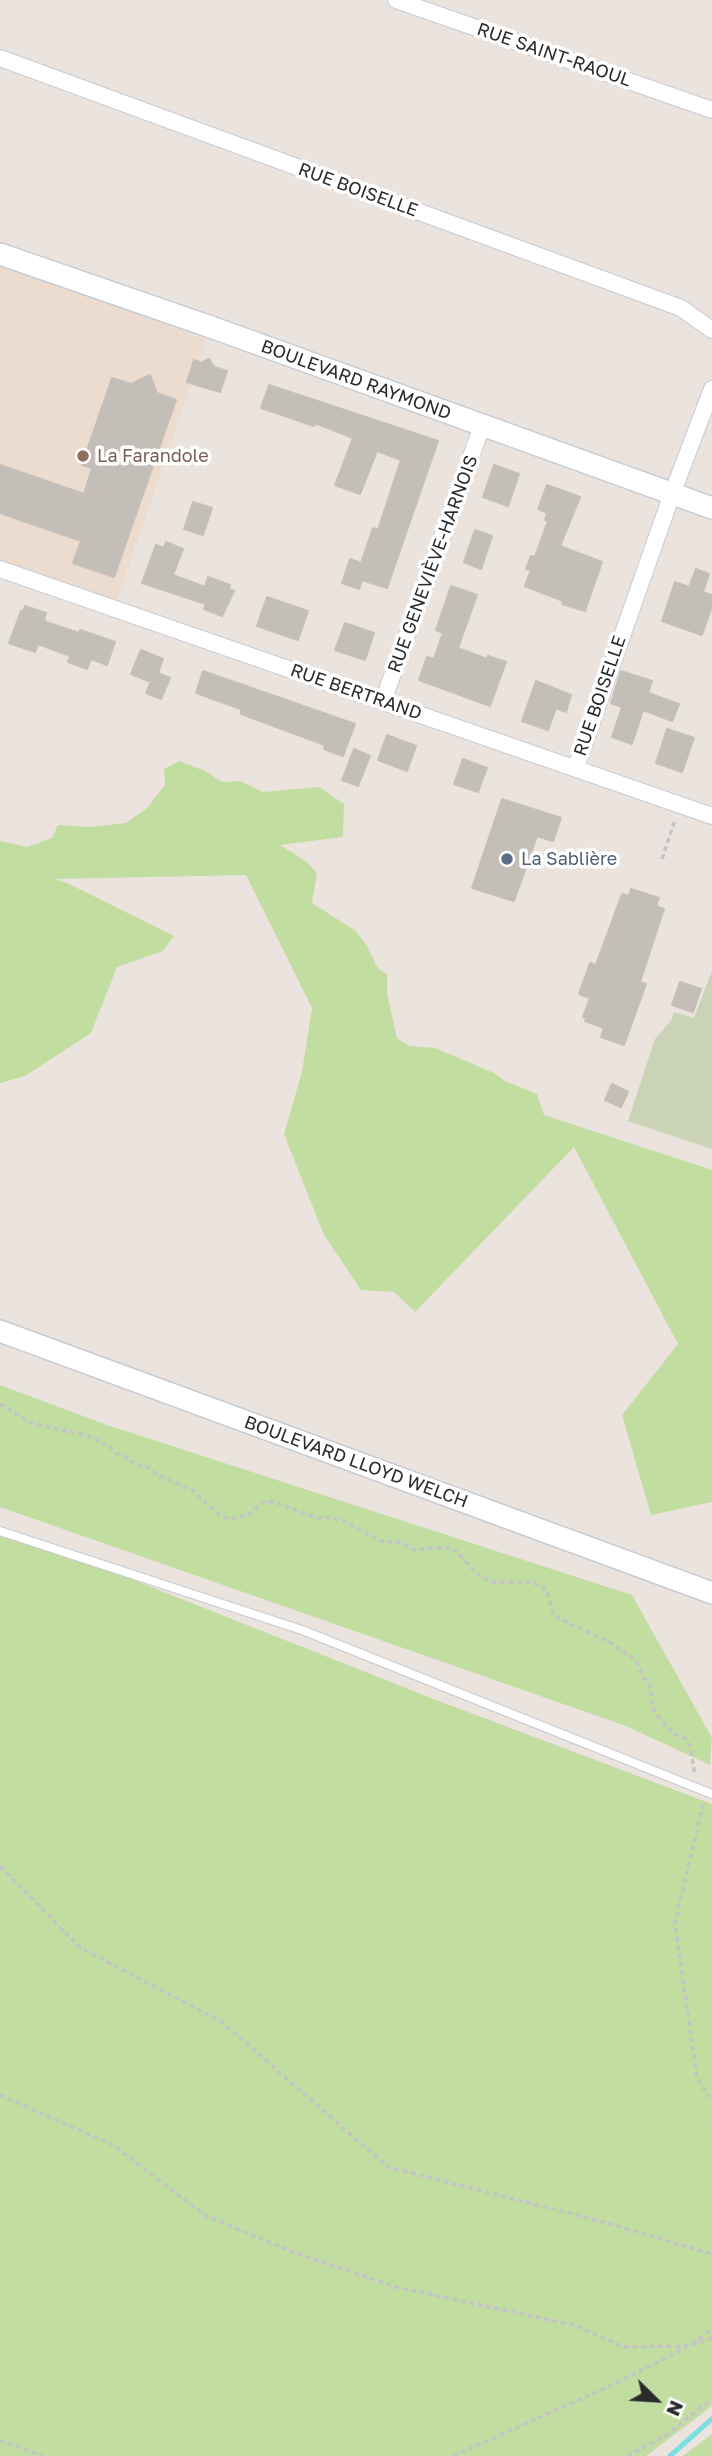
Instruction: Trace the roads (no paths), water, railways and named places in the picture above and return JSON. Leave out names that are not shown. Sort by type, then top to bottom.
[{"type":"street","name":"RUE SAINT-RAOUL","points":[[396,0],[712,110]]},
{"type":"street","name":"RUE BOISELLE","points":[[0,58],[681,308],[712,330]]},
{"type":"street","name":"BOULEVARD RAYMOND","points":[[0,254],[211,327],[712,508]]},
{"type":"street","name":"RUE BOISELLE","points":[[576,767],[712,389]]},
{"type":"street","name":"RUE GENEVIÈVE-HARNOIS","points":[[383,701],[482,426]]},
{"type":"street","name":"RUE BERTRAND","points":[[0,569],[712,816]]},
{"type":"street","name":"BOULEVARD LLOYD WELCH","points":[[0,1331],[712,1592]]},
{"type":"lane","points":[[0,1531],[302,1630],[708,1794]]},
{"type":"waterway","points":[[670,2456],[712,2419]]},
{"type":"place","name":"La Farandole","points":[[83,456]]},
{"type":"place","name":"La Sablière","points":[[507,859]]}]
